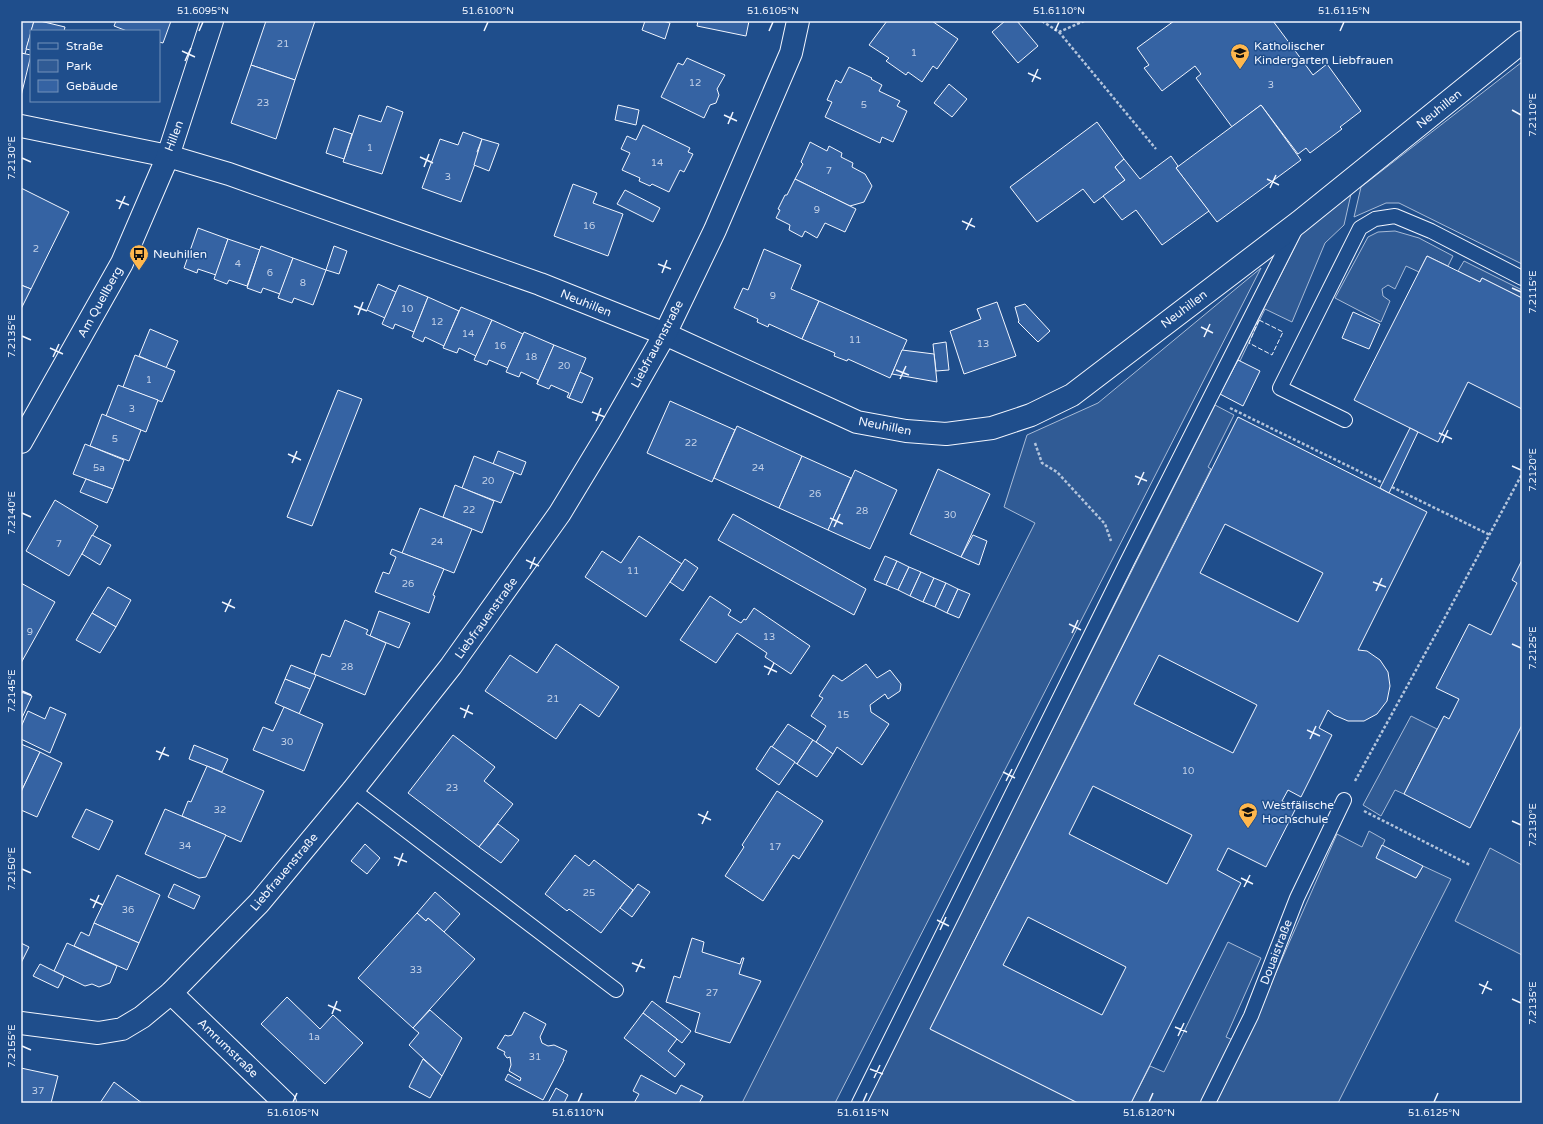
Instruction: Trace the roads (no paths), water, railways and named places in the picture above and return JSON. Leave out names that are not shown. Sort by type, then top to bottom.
[{"type":"street","name":"Hillen","points":[[21,126],[168,156],[212,21]]},
{"type":"street","name":"Liebfrauenstraße","points":[[21,1023],[98,1033],[122,1029],[142,1017],[171,993],[259,903],[353,790],[451,666],[560,513],[609,432],[665,334],[715,230],[791,53],[798,21]]},
{"type":"street","name":"Neuhillen","points":[[168,156],[229,174],[525,279],[665,334],[857,422],[906,431],[946,434],[992,428],[1031,415],[1072,395],[1298,222],[1522,42]]},
{"type":"street","name":"Am Quellberg","points":[[21,442],[122,263],[168,156]]},
{"type":"street","name":"Amrumstraße","points":[[171,993],[285,1103]]},
{"type":"lane","points":[[1345,420],[1280,388],[1360,228],[1375,219],[1395,216],[1431,231],[1522,278]]},
{"type":"lane","points":[[859,1103],[1127,562],[1298,222]]},
{"type":"lane","points":[[353,790],[616,990]]},
{"type":"lane","name":"Douaistraße","points":[[1208,1103],[1251,1016],[1297,898],[1344,800]]},
{"type":"place","name":"Katholischer Kindergarten Liebfrauen","points":[[1240,70]]},
{"type":"place","name":"Neuhillen","points":[[139,271]]},
{"type":"place","name":"Westfälische Hochschule","points":[[1248,829]]}]
